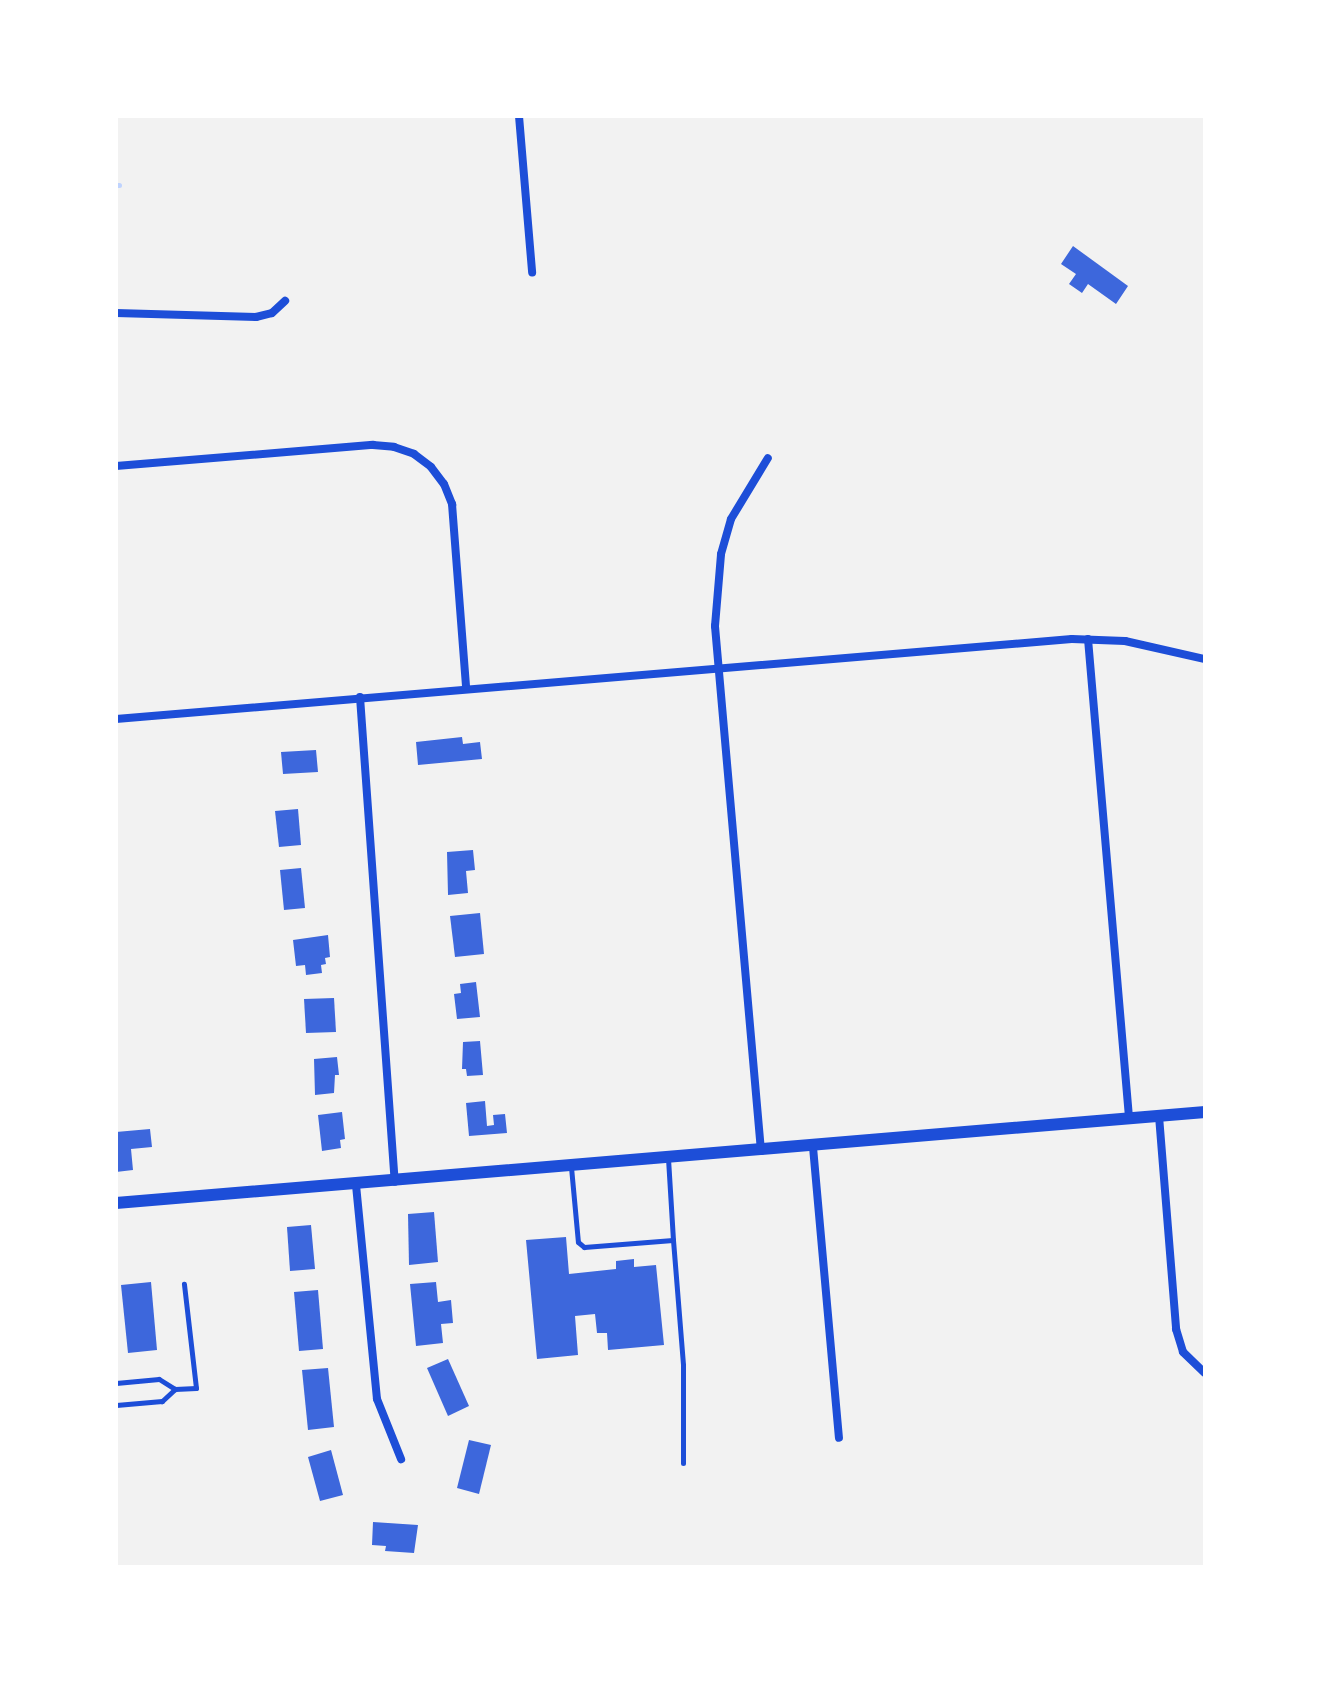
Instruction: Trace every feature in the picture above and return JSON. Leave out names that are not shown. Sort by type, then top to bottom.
[{"type":"street","points":[[519,116],[532,272]]},
{"type":"street","points":[[116,313],[256,317],[272,313],[285,301]]},
{"type":"street","points":[[116,466],[373,445],[394,447],[414,454],[431,467],[444,484],[452,504],[466,688]]},
{"type":"street","points":[[761,1151],[717,670],[715,614],[721,554],[731,519],[768,458]]},
{"type":"street","points":[[1088,639],[1129,1119]]},
{"type":"street","points":[[116,719],[1088,639],[1160,646],[1205,659]]},
{"type":"street","points":[[360,697],[395,1182]]},
{"type":"street","points":[[116,1203],[1205,1112]]},
{"type":"street","points":[[1159,1116],[1176,1329],[1183,1352],[1205,1373]]},
{"type":"street","points":[[813,1147],[839,1438]]},
{"type":"street","points":[[356,1185],[377,1399],[401,1459]]},
{"type":"lane","points":[[668,1159],[683,1365],[683,1463]]},
{"type":"lane","points":[[571,1167],[578,1242],[584,1247],[673,1240]]},
{"type":"lane","points":[[116,1383],[159,1379],[175,1389],[196,1388],[184,1284]]},
{"type":"lane","points":[[116,1405],[162,1401],[175,1389]]},
{"type":"building","points":[[1073,246],[1128,286],[1116,304],[1088,284],[1082,293],[1069,284],[1076,274],[1061,264]]},
{"type":"building","points":[[462,737],[463,744],[480,742],[482,759],[418,765],[416,742]]},
{"type":"building","points":[[316,750],[318,772],[283,774],[281,752]]},
{"type":"building","points":[[298,809],[301,845],[279,847],[275,811]]},
{"type":"building","points":[[473,850],[475,870],[466,871],[468,893],[448,895],[447,852]]},
{"type":"building","points":[[301,868],[305,908],[284,910],[280,870]]},
{"type":"building","points":[[480,913],[484,954],[455,957],[450,916]]},
{"type":"building","points":[[328,935],[330,957],[325,958],[326,964],[321,965],[322,973],[306,975],[305,965],[296,966],[293,940]]},
{"type":"building","points":[[476,982],[480,1017],[457,1019],[454,994],[461,993],[460,984]]},
{"type":"building","points":[[334,998],[336,1032],[306,1033],[304,999]]},
{"type":"building","points":[[480,1041],[483,1075],[467,1076],[466,1069],[462,1069],[463,1042]]},
{"type":"building","points":[[337,1057],[339,1075],[335,1075],[334,1093],[315,1095],[314,1059]]},
{"type":"building","points":[[485,1101],[487,1126],[494,1125],[493,1115],[505,1114],[507,1133],[469,1136],[466,1103]]},
{"type":"building","points":[[342,1112],[345,1139],[340,1140],[341,1148],[322,1151],[318,1115]]},
{"type":"building","points":[[150,1129],[152,1147],[131,1149],[133,1170],[116,1172],[116,1132]]},
{"type":"building","points":[[434,1212],[438,1262],[409,1265],[408,1214]]},
{"type":"building","points":[[311,1225],[315,1269],[290,1271],[287,1227]]},
{"type":"building","points":[[566,1237],[569,1274],[616,1269],[616,1261],[634,1259],[634,1267],[656,1265],[664,1345],[608,1350],[607,1333],[597,1333],[595,1314],[575,1316],[578,1355],[537,1359],[526,1240]]},
{"type":"building","points":[[151,1282],[157,1350],[128,1353],[121,1285]]},
{"type":"building","points":[[436,1282],[438,1302],[451,1300],[453,1323],[441,1324],[443,1343],[416,1346],[410,1284]]},
{"type":"building","points":[[318,1290],[323,1349],[299,1351],[294,1292]]},
{"type":"building","points":[[448,1359],[469,1406],[448,1416],[427,1368]]},
{"type":"building","points":[[328,1368],[334,1427],[308,1430],[302,1370]]},
{"type":"building","points":[[469,1440],[491,1445],[479,1494],[457,1488]]},
{"type":"building","points":[[331,1450],[343,1495],[320,1501],[308,1457]]},
{"type":"building","points":[[373,1522],[418,1525],[414,1553],[385,1551],[386,1546],[372,1545]]}]
